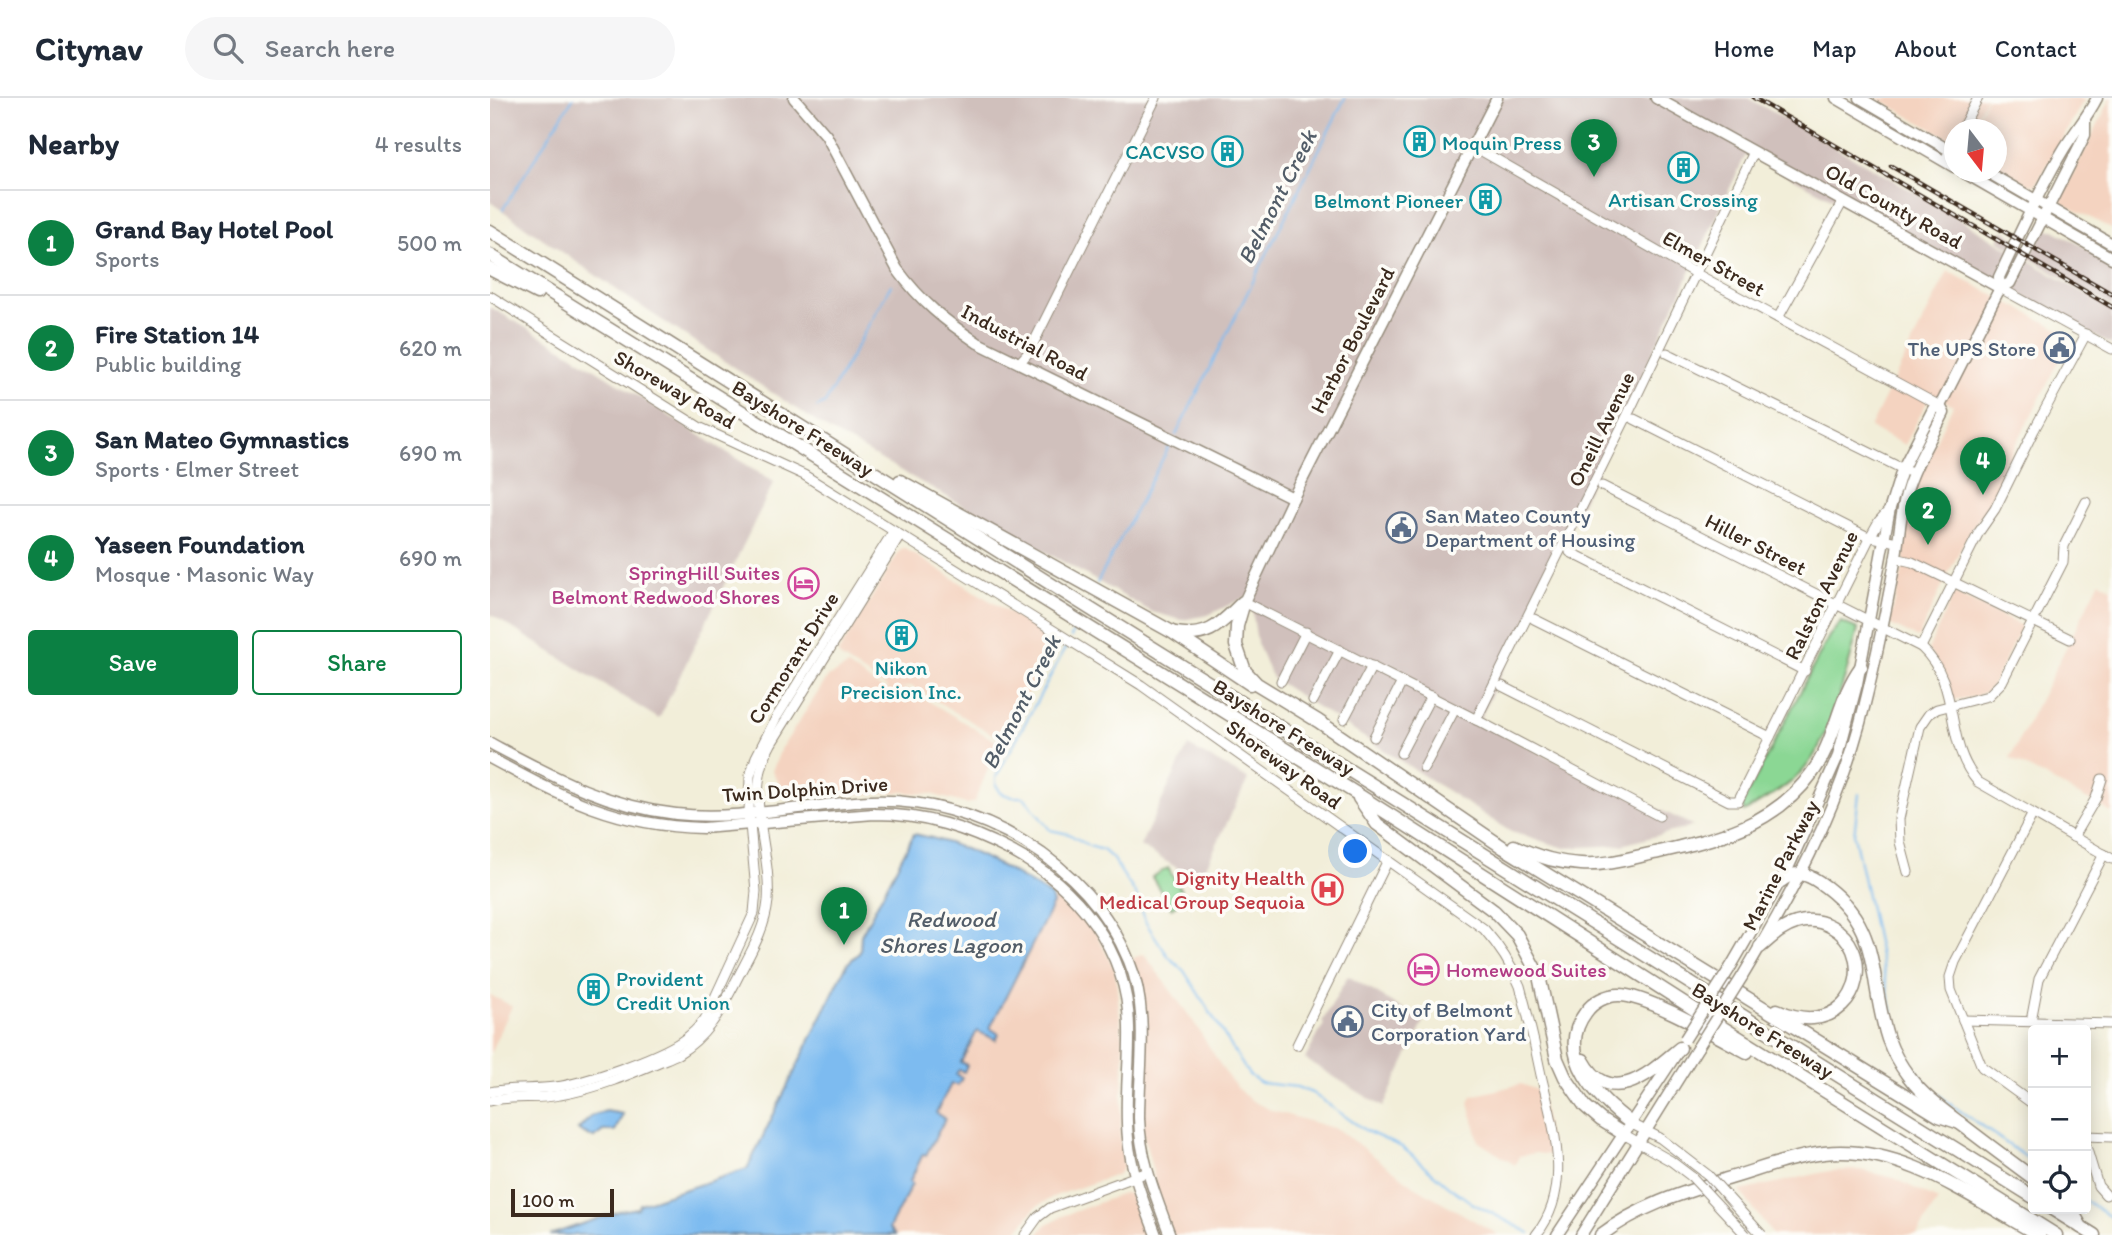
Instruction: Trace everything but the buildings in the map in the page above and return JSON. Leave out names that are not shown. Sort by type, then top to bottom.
[{"type":"highway","name":"Bayshore Freeway","points":[[490,231],[2028,1194]]},
{"type":"highway","name":"Bayshore Freeway","points":[[490,255],[1078,623],[1354,792],[1830,1095],[2056,1235]]},
{"type":"highway","points":[[490,268],[621,337]]},
{"type":"highway","points":[[833,448],[916,489],[1172,632],[1280,703],[1318,722]]},
{"type":"highway","points":[[1172,632],[1194,635],[1212,630],[1244,601]]},
{"type":"highway","points":[[1244,601],[1237,626],[1236,645],[1245,671],[1257,684],[1504,848],[1939,1116],[1960,1123]]},
{"type":"highway","points":[[1481,832],[1541,857],[1588,864],[1622,860],[1708,840],[1746,828],[1782,806],[1814,771],[1832,737],[1854,677],[1861,667]]},
{"type":"highway","points":[[1354,792],[1377,824],[1494,911],[1517,935],[1539,976],[1564,1077],[1577,1097],[1593,1113],[1628,1129]]},
{"type":"highway","points":[[1781,881],[1791,874],[1802,873],[1832,891],[1854,916],[1873,959],[1882,1017],[1892,1050],[1919,1089],[2028,1174]]},
{"type":"highway","points":[[1751,999],[1793,1016],[1815,1018],[1834,1012],[1842,1005],[1850,997],[1857,979],[1856,958],[1849,941],[1826,924],[1816,921],[1796,923],[1786,927],[1760,947]]},
{"type":"highway","points":[[1628,1129],[1586,1078],[1578,1062],[1577,1036],[1580,1022],[1592,1006],[1610,996],[1630,996],[1687,1021],[1830,1095]]},
{"type":"highway","points":[[1577,1036],[1587,1067],[1599,1078],[1616,1084],[1643,1079],[1683,1044]]},
{"type":"highway","points":[[1601,1235],[1631,1215],[1672,1196],[1792,1160],[1838,1152],[1880,1157],[1922,1171],[2039,1235]]},
{"type":"highway","points":[[2060,1214],[2094,1235]]},
{"type":"highway","points":[[2074,1214],[2081,1227]]},
{"type":"main road","name":"Industrial Road","points":[[794,98],[827,135],[897,269],[909,286],[940,318],[978,343],[1293,499]]},
{"type":"main road","name":"Harbor Boulevard","points":[[1244,601],[1497,98]]},
{"type":"main road","name":"Old County Road","points":[[1656,98],[2000,288]]},
{"type":"main road","points":[[1836,98],[1944,161]]},
{"type":"main road","points":[[1860,98],[1875,102],[1944,143]]},
{"type":"main road","name":"Ralston Avenue","points":[[1890,508],[1902,470],[1933,409],[1940,406],[2000,288],[1999,277],[2030,211],[2062,152],[2097,98]]},
{"type":"main road","name":"Ralston Avenue","points":[[2000,288],[2010,283],[2085,135],[2085,120]]},
{"type":"main road","points":[[1980,182],[2112,258]]},
{"type":"main road","points":[[2004,182],[2112,244]]},
{"type":"main road","name":"Ralston Avenue","points":[[1915,472],[1944,413],[1940,406]]},
{"type":"main road","name":"Marine Parkway","points":[[1581,1235],[1760,947],[1802,873],[1829,814],[1865,705],[1905,498],[1915,472]]},
{"type":"main road","name":"Marine Parkway","points":[[1557,1235],[1730,968],[1781,881],[1808,826],[1838,756],[1861,667],[1890,508]]},
{"type":"main road","name":"Twin Dolphin Drive","points":[[490,743],[568,784],[612,802],[678,815],[725,815],[755,819],[874,814],[922,817],[946,823],[1026,859],[1069,892],[1083,908],[1109,947],[1118,968],[1125,993],[1129,1027],[1126,1119],[1135,1176],[1156,1235]]},
{"type":"main road","name":"Twin Dolphin Drive","points":[[490,758],[571,801],[630,821],[679,828],[871,801],[925,804],[949,810],[1033,848],[1078,882],[1094,899],[1121,941],[1138,988],[1143,1027],[1139,1119],[1148,1172],[1170,1235]]},
{"type":"street","points":[[1020,362],[1029,352],[1156,98]]},
{"type":"street","points":[[1967,119],[1978,98]]},
{"type":"street","points":[[1867,116],[1875,102]]},
{"type":"street","name":"Elmer Street","points":[[1473,146],[1695,274],[1940,406]]},
{"type":"street","name":"Oneill Avenue","points":[[1476,720],[1754,152]]},
{"type":"street","points":[[1778,318],[1843,201]]},
{"type":"street","name":"Old County Road","points":[[2000,288],[2112,349]]},
{"type":"street","name":"Shoreway Road","points":[[490,296],[699,427],[804,475],[1167,702],[1484,929],[1511,964],[1520,986],[1558,1153],[1555,1194],[1536,1235]]},
{"type":"street","points":[[1921,647],[1979,532],[1995,509],[2034,429],[2086,334]]},
{"type":"street","points":[[1667,353],[1902,470],[1915,472]]},
{"type":"street","points":[[1634,419],[1870,537],[1898,542]]},
{"type":"street","name":"Hiller Street","points":[[1602,486],[1921,647],[1936,662],[1945,681],[1958,747],[1967,769],[1978,782],[2108,857]]},
{"type":"street","points":[[1908,872],[1900,842],[1899,819],[1920,727],[1930,714],[1994,692],[2063,562],[2064,546],[2086,502]]},
{"type":"street","name":"Ralston Avenue","points":[[1502,686],[1735,802],[1740,799],[1870,537],[1890,508]]},
{"type":"street","name":"Cormorant Drive","points":[[755,819],[758,781],[765,755],[897,534]]},
{"type":"street","points":[[1570,552],[1805,671]]},
{"type":"street","points":[[1895,558],[1912,562],[2070,639]]},
{"type":"street","points":[[1244,601],[1659,817]]},
{"type":"street","points":[[1534,619],[1770,737]]},
{"type":"street","points":[[1281,681],[1306,632]]},
{"type":"street","points":[[1313,701],[1340,650]]},
{"type":"street","points":[[1344,719],[1372,666]]},
{"type":"street","points":[[1374,737],[1402,682]]},
{"type":"street","points":[[1401,753],[1431,696]]},
{"type":"street","points":[[1424,768],[1455,709]]},
{"type":"street","points":[[2073,837],[2096,797],[2102,779]]},
{"type":"street","points":[[2028,1100],[1980,1064],[1951,990],[1953,970],[2032,815]]},
{"type":"street","points":[[490,1092],[509,1088],[555,1087],[588,1079],[670,1048],[696,1030],[709,1012],[753,915],[756,895],[755,819]]},
{"type":"street","points":[[490,1101],[576,1092],[678,1054],[699,1040],[718,1016],[764,923],[768,892],[755,819]]},
{"type":"street","points":[[2031,1021],[2039,979],[2108,857]]},
{"type":"street","points":[[1297,1045],[1388,860]]},
{"type":"street","points":[[1963,1020],[2112,1024]]},
{"type":"street","points":[[1628,1129],[1646,1130],[1676,1150],[1707,1175],[1762,1235]]},
{"type":"street","points":[[1628,1129],[1639,1141],[1692,1177],[1745,1235]]},
{"type":"street","points":[[2091,1136],[2112,1137]]},
{"type":"street","points":[[2088,1151],[2098,1186],[2106,1195]]},
{"type":"street","points":[[1025,1235],[1038,1217],[1050,1208],[1148,1172]]},
{"type":"shaded area","points":[[490,98],[1748,98],[1909,189],[2112,310],[2112,345],[1746,154],[1478,723],[1694,826],[1622,845],[1565,848],[1511,832],[1272,678],[1257,643],[1250,595],[1208,615],[1182,620],[1152,612],[830,431],[630,299],[490,202]]},
{"type":"shaded area","points":[[1876,98],[1986,98],[1974,119],[1944,119],[1944,135]]},
{"type":"shaded area","points":[[1987,98],[2085,98],[2036,185],[2007,172],[2007,119],[1976,119]]},
{"type":"shaded area","points":[[2107,98],[2112,98],[2112,229],[2062,203],[2061,198],[2110,100]]},
{"type":"shaded area","points":[[2003,230],[2035,249],[2042,234],[2047,230],[2054,230],[2112,263],[2112,307],[1998,240]]},
{"type":"shaded area","points":[[1948,271],[2068,334],[2070,340],[2007,462],[1997,488],[1972,527],[1947,576],[1918,638],[1889,624],[1904,566],[1904,507],[1953,405],[1931,394],[1905,445],[1870,428]]},
{"type":"shaded area","points":[[490,307],[565,350],[774,482],[659,719],[490,614]]},
{"type":"shaded area","points":[[904,548],[1054,640],[1004,741],[911,686],[899,689],[908,689],[999,743],[974,802],[967,804],[931,794],[902,792],[798,797],[784,792],[772,771],[781,749],[828,677],[848,666],[884,690],[889,689],[840,657],[838,653]]},
{"type":"shaded area","points":[[2100,581],[2112,588],[2112,813],[2010,758]]},
{"type":"shaded area","points":[[1954,593],[2022,626],[1993,684],[1974,697],[1952,700],[1948,679],[1928,650]]},
{"type":"shaded area","points":[[1188,746],[1248,779],[1199,881],[1140,846]]},
{"type":"shaded area","points":[[1060,888],[1090,922],[1115,970],[1124,1053],[1120,1139],[1124,1166],[1116,1175],[1055,1196],[1036,1207],[1014,1235],[895,1235],[889,1228],[923,1153],[926,1155],[945,1119],[936,1114],[951,1083],[958,1084],[961,1078],[956,1075],[959,1070],[964,1071],[967,1065],[961,1062],[978,1030],[997,1039],[990,1029]]},
{"type":"shaded area","points":[[1144,954],[1193,1021],[1228,1077],[1243,1094],[1273,1111],[1337,1129],[1416,1187],[1499,1235],[1173,1235],[1158,1192],[1144,1136],[1133,958]]},
{"type":"shaded area","points":[[1348,976],[1424,1022],[1383,1107],[1305,1059]]},
{"type":"shaded area","points":[[490,995],[512,1006],[490,1054]]},
{"type":"shaded area","points":[[1521,1084],[1540,1091],[1551,1155],[1535,1153],[1519,1156],[1515,1165],[1479,1142],[1469,1103],[1472,1096]]},
{"type":"shaded area","points":[[1860,1170],[1894,1178],[1938,1200],[1917,1235],[1773,1235],[1740,1191],[1829,1171]]},
{"type":"shaded area","points":[[1125,1193],[1130,1195],[1134,1203],[1144,1235],[1038,1235],[1046,1225],[1060,1217]]},
{"type":"green space","points":[[1841,622],[1858,629],[1825,735],[1809,763],[1796,778],[1744,812],[1742,805],[1829,636]]},
{"type":"green space","points":[[1168,868],[1186,899],[1171,908],[1152,877]]},
{"type":"water","name":"Redwood Shores Lagoon","points":[[914,834],[951,844],[985,858],[1051,896],[1053,904],[990,1028],[999,1034],[996,1040],[977,1031],[961,1062],[967,1065],[964,1072],[959,1070],[956,1074],[962,1078],[958,1085],[951,1084],[936,1113],[945,1119],[926,1155],[923,1154],[910,1181],[912,1184],[889,1228],[895,1235],[550,1235],[620,1211],[638,1208],[640,1204],[747,1169],[847,964],[860,952],[861,935]]},
{"type":"water","points":[[606,1111],[623,1114],[615,1131],[603,1131],[594,1138],[578,1130],[591,1116]]},
{"type":"waterway","points":[[503,209],[573,98]]},
{"type":"waterway","name":"Belmont Creek","points":[[1176,435],[1345,98]]},
{"type":"waterway","points":[[817,407],[825,403],[891,285]]},
{"type":"waterway","name":"Belmont Creek","points":[[1097,583],[1171,443]]},
{"type":"waterway","name":"Belmont Creek","points":[[1071,637],[1076,626]]},
{"type":"waterway","name":"Belmont Creek","points":[[1067,645],[996,777],[996,785],[1001,793],[1024,797],[1050,830],[1069,834],[1089,846],[1103,850],[1112,858],[1137,896],[1146,923],[1168,956],[1184,971],[1249,1075],[1261,1083],[1297,1087],[1312,1093],[1366,1131],[1402,1147],[1472,1203],[1530,1233]]},
{"type":"waterway","points":[[1859,794],[1854,835],[1894,1021],[1907,1057],[1925,1082],[1946,1101],[2028,1158]]},
{"type":"waterway","points":[[2091,1204],[2112,1218]]},
{"type":"railway","points":[[1754,98],[2112,307]]},
{"type":"railway","points":[[1891,166],[2112,294]]},
{"type":"place","name":"Moquin Press","points":[[1419,142]]},
{"type":"place","name":"CACVSO","points":[[1228,151]]},
{"type":"place","name":"Artisan Crossing","points":[[1683,167]]},
{"type":"place","name":"San Mateo Gymnastics","points":[[1594,177]]},
{"type":"place","name":"Belmont Pioneer","points":[[1486,200]]},
{"type":"place","name":"The UPS Store","points":[[2059,348]]},
{"type":"place","name":"Yaseen Foundation","points":[[1983,495]]},
{"type":"place","name":"San Mateo County Department of Housing","points":[[1402,527]]},
{"type":"place","name":"Fire Station 14","points":[[1928,545]]},
{"type":"place","name":"SpringHill Suites Belmont Redwood Shores","points":[[803,584]]},
{"type":"place","name":"Nikon Precision Inc.","points":[[901,635]]},
{"type":"place","name":"Dignity Health Medical Group Sequoia","points":[[1328,889]]},
{"type":"place","name":"Grand Bay Hotel Pool","points":[[844,945]]},
{"type":"place","name":"Homewood Suites","points":[[1423,969]]},
{"type":"place","name":"Provident Credit Union","points":[[593,990]]},
{"type":"place","name":"City of Belmont Corporation Yard","points":[[1348,1021]]}]
